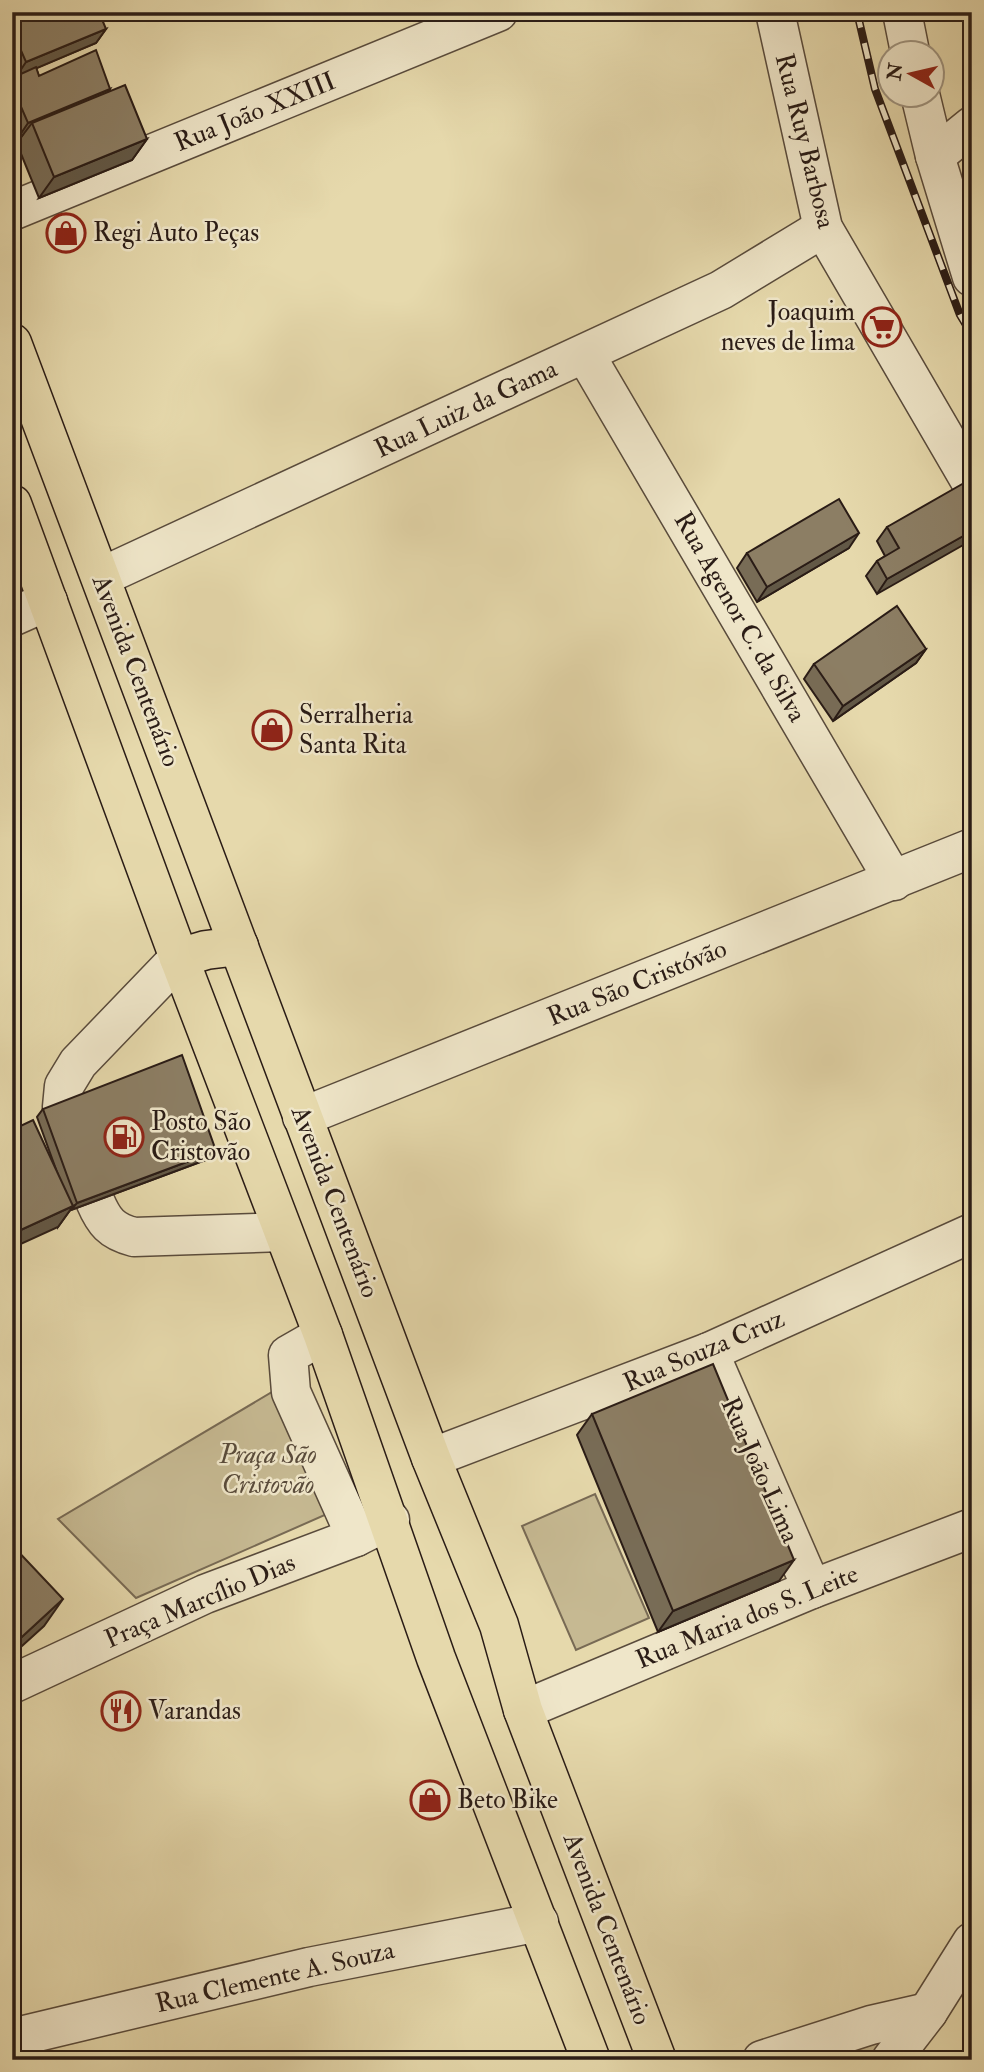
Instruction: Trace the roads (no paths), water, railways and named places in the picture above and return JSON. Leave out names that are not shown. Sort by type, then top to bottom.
[{"type":"main road","name":"Avenida Centenário","points":[[12,343],[431,1458],[499,1625],[523,1710],[657,2060]]},
{"type":"main road","points":[[12,505],[179,958],[323,1335],[373,1528],[436,1658],[591,2060]]},
{"type":"main road","points":[[179,958],[206,950],[239,946]]},
{"type":"main road","points":[[283,1231],[335,1200]]},
{"type":"street","name":"Rua João XXIII","points":[[12,211],[498,12]]},
{"type":"street","name":"Rua Ruy Barbosa","points":[[775,12],[823,228],[972,484]]},
{"type":"street","points":[[902,12],[907,38]]},
{"type":"street","points":[[923,108],[935,156],[972,277]]},
{"type":"street","points":[[935,156],[972,126]]},
{"type":"street","name":"Rua Luiz da Gama","points":[[101,577],[720,290],[823,228]]},
{"type":"street","name":"Rua Agenor C. da Silva","points":[[585,354],[894,881]]},
{"type":"street","points":[[12,617],[48,601]]},
{"type":"street","name":"Rua São Cristóvão","points":[[302,1116],[972,848]]},
{"type":"street","points":[[62,1107],[64,1086],[78,1063],[179,958]]},
{"type":"street","points":[[95,1201],[105,1223],[119,1233],[134,1237],[283,1231]]},
{"type":"street","name":"Rua Souza Cruz","points":[[431,1458],[709,1352],[972,1233]]},
{"type":"street","name":"Rua João Lima","points":[[709,1352],[812,1589]]},
{"type":"street","name":"Praça Marcílio Dias","points":[[12,1684],[205,1594],[373,1528]]},
{"type":"street","name":"Rua Maria dos S. Leite","points":[[523,1710],[812,1589],[972,1528]]},
{"type":"street","name":"Rua Clemente A. Souza","points":[[12,2038],[309,1967],[539,1922]]},
{"type":"street","points":[[891,2060],[928,2012],[972,1942]]},
{"type":"street","points":[[762,2060],[871,2025],[928,2012]]},
{"type":"railway","points":[[857,12],[875,89],[960,315],[972,335]]},
{"type":"place","name":"Regi Auto Peças","points":[[66,233]]},
{"type":"place","name":"Joaquim neves de lima","points":[[882,327]]},
{"type":"place","name":"Serralheria Santa Rita","points":[[272,730]]},
{"type":"place","name":"Posto São Cristovão","points":[[124,1137]]},
{"type":"place","name":"Varandas","points":[[121,1711]]},
{"type":"place","name":"Beto Bike","points":[[430,1800]]},
{"type":"park label","name":"Praça São Cristovão","points":[[268,1470]]}]
